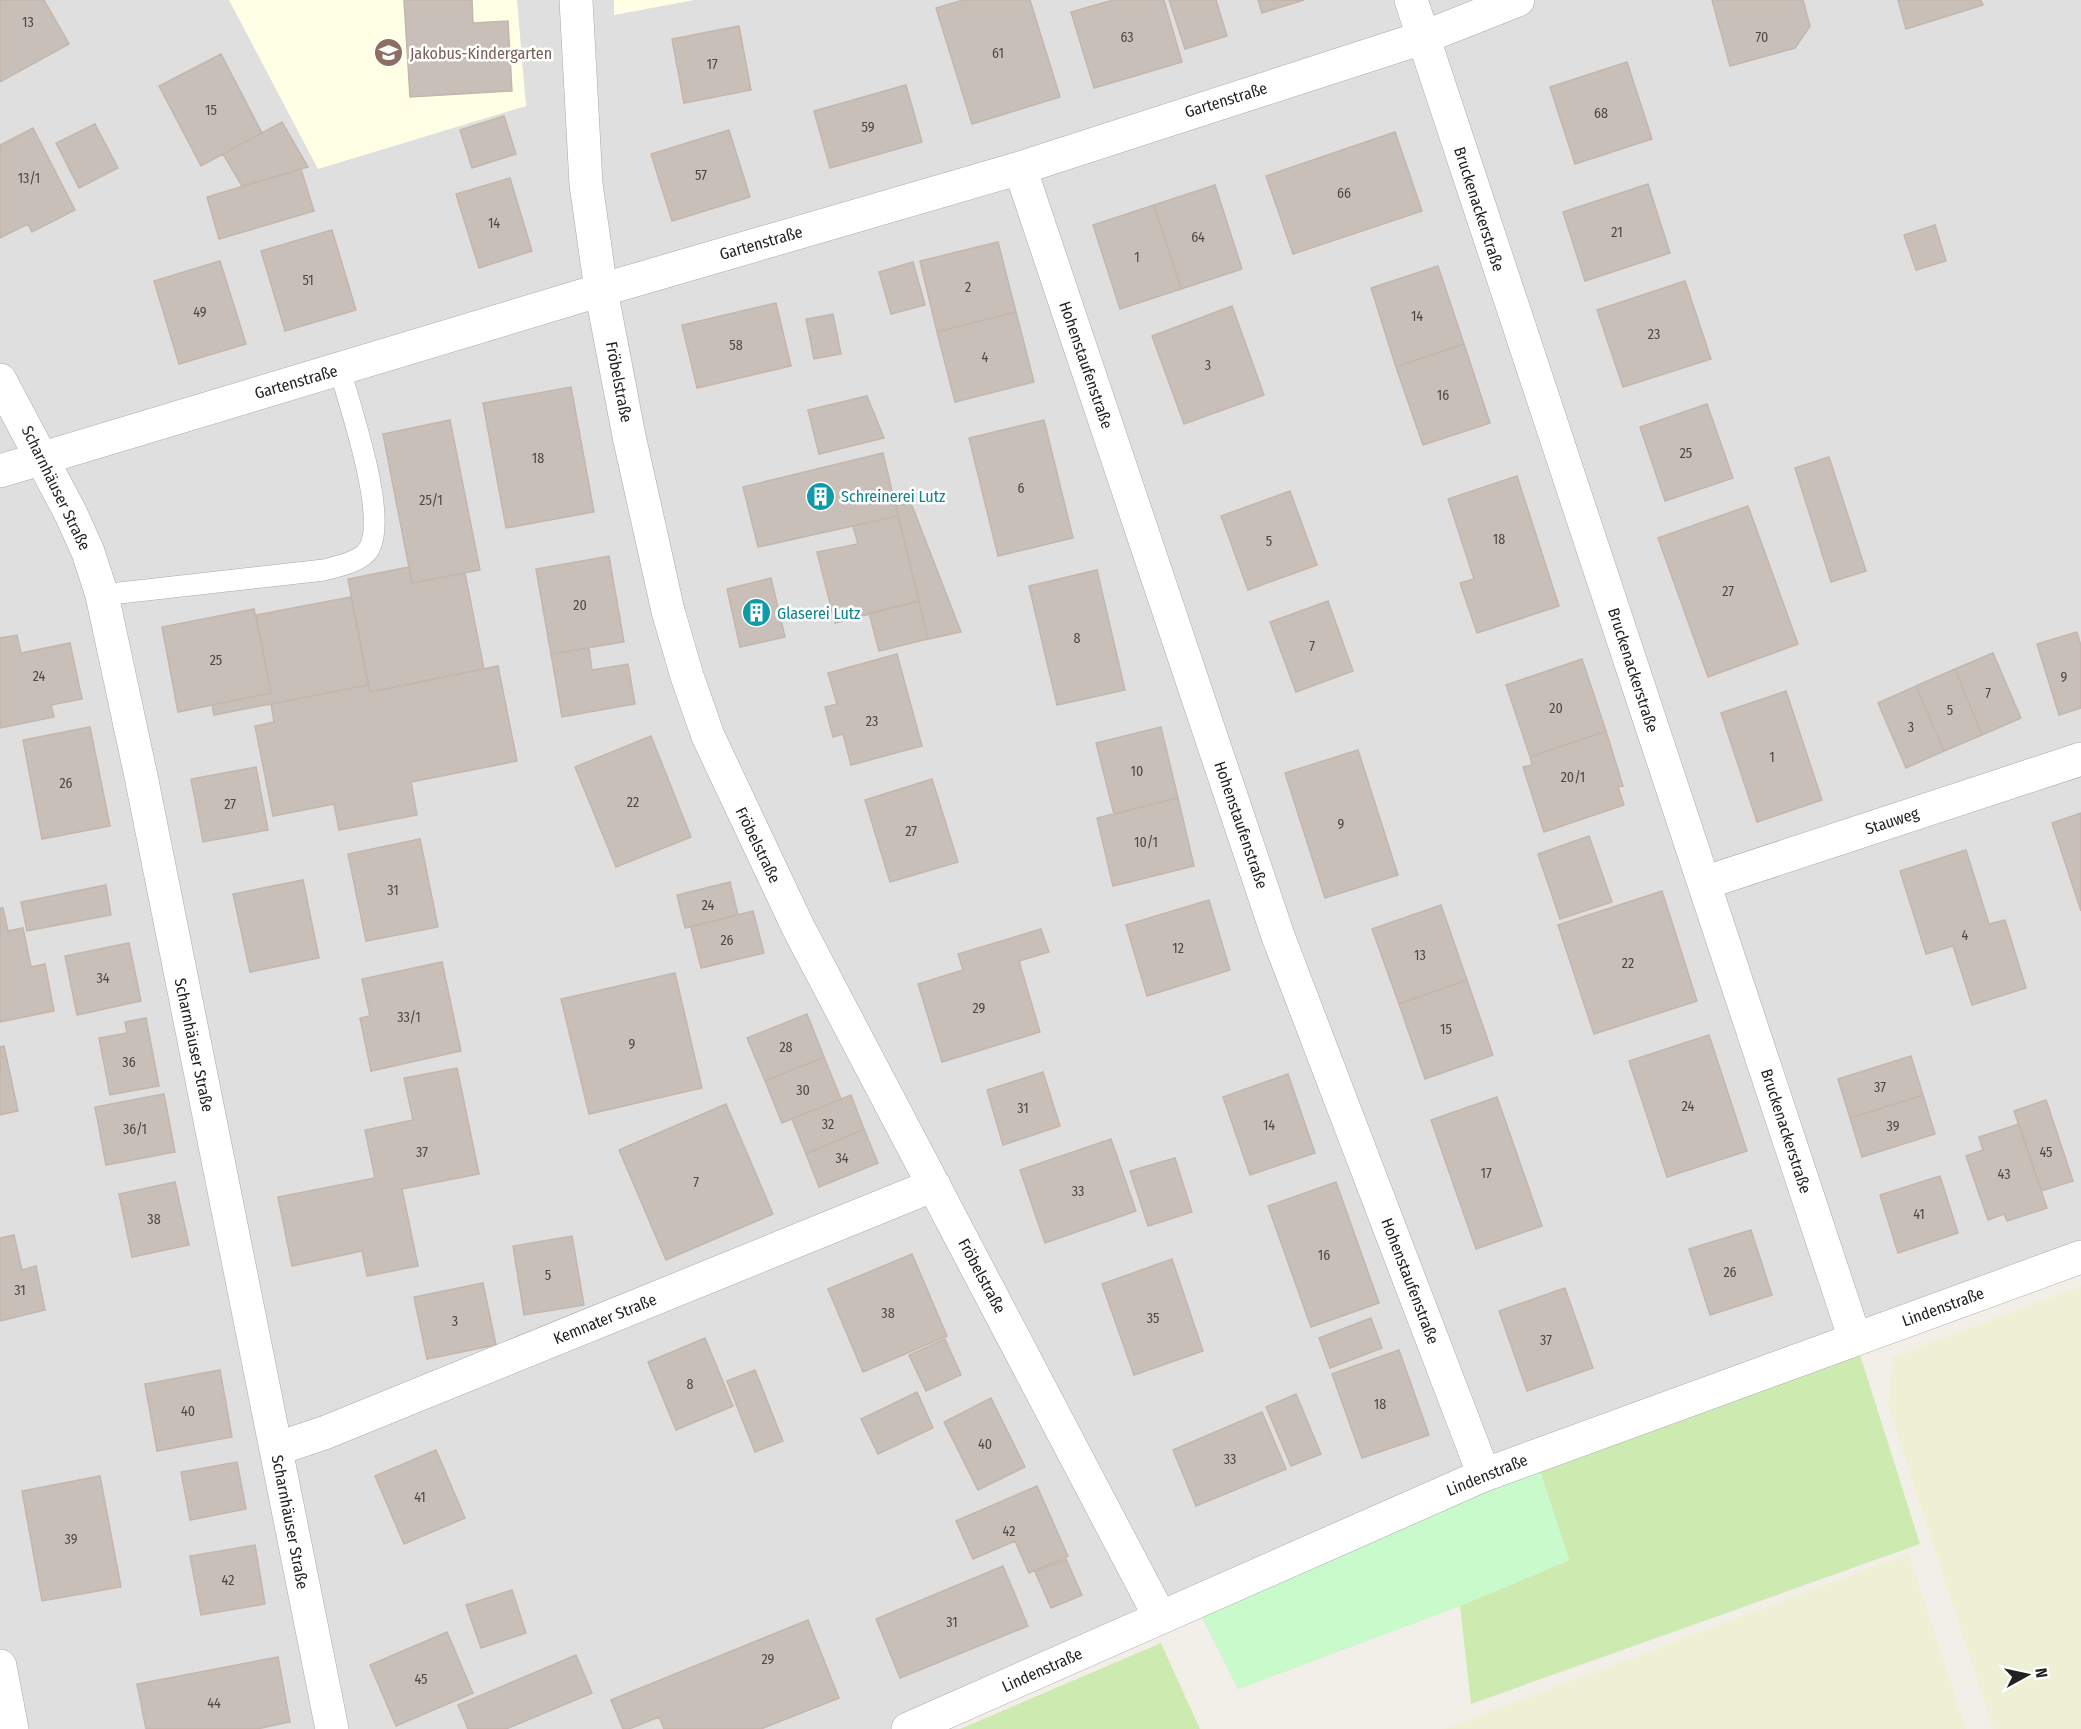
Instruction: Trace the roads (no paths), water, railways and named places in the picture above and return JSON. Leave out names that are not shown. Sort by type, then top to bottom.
[{"type":"street","name":"Fröbelstraße","points":[[576,0],[586,184],[601,290],[629,436],[668,611],[708,736],[798,927],[1160,1617]]},
{"type":"street","name":"Bruckenackerstraße","points":[[1411,0],[1855,1339]]},
{"type":"street","name":"Gartenstraße","points":[[0,471],[601,290],[1020,168],[1422,38],[1518,0]]},
{"type":"street","name":"Hohenstaufenstraße","points":[[1020,168],[1278,936],[1484,1475]]},
{"type":"street","name":"Scharnhäuser Straße","points":[[0,380],[44,459],[88,552],[102,595],[142,781],[332,1729]]},
{"type":"street","name":"Stauweg","points":[[1704,883],[2081,759]]},
{"type":"street","name":"Kemnater Straße","points":[[276,1449],[324,1433],[934,1185]]},
{"type":"street","name":"Lindenstraße","points":[[908,1729],[1484,1475],[2081,1257]]},
{"type":"street","points":[[0,1666],[12,1729]]},
{"type":"lane","points":[[102,595],[324,570],[351,562],[368,550],[375,530],[372,494],[340,370]]},
{"type":"place","name":"Jakobus-Kindergarten","points":[[389,53]]},
{"type":"place","name":"Schreinerei Lutz","points":[[820,496]]},
{"type":"place","name":"Glaserei Lutz","points":[[756,613]]}]
